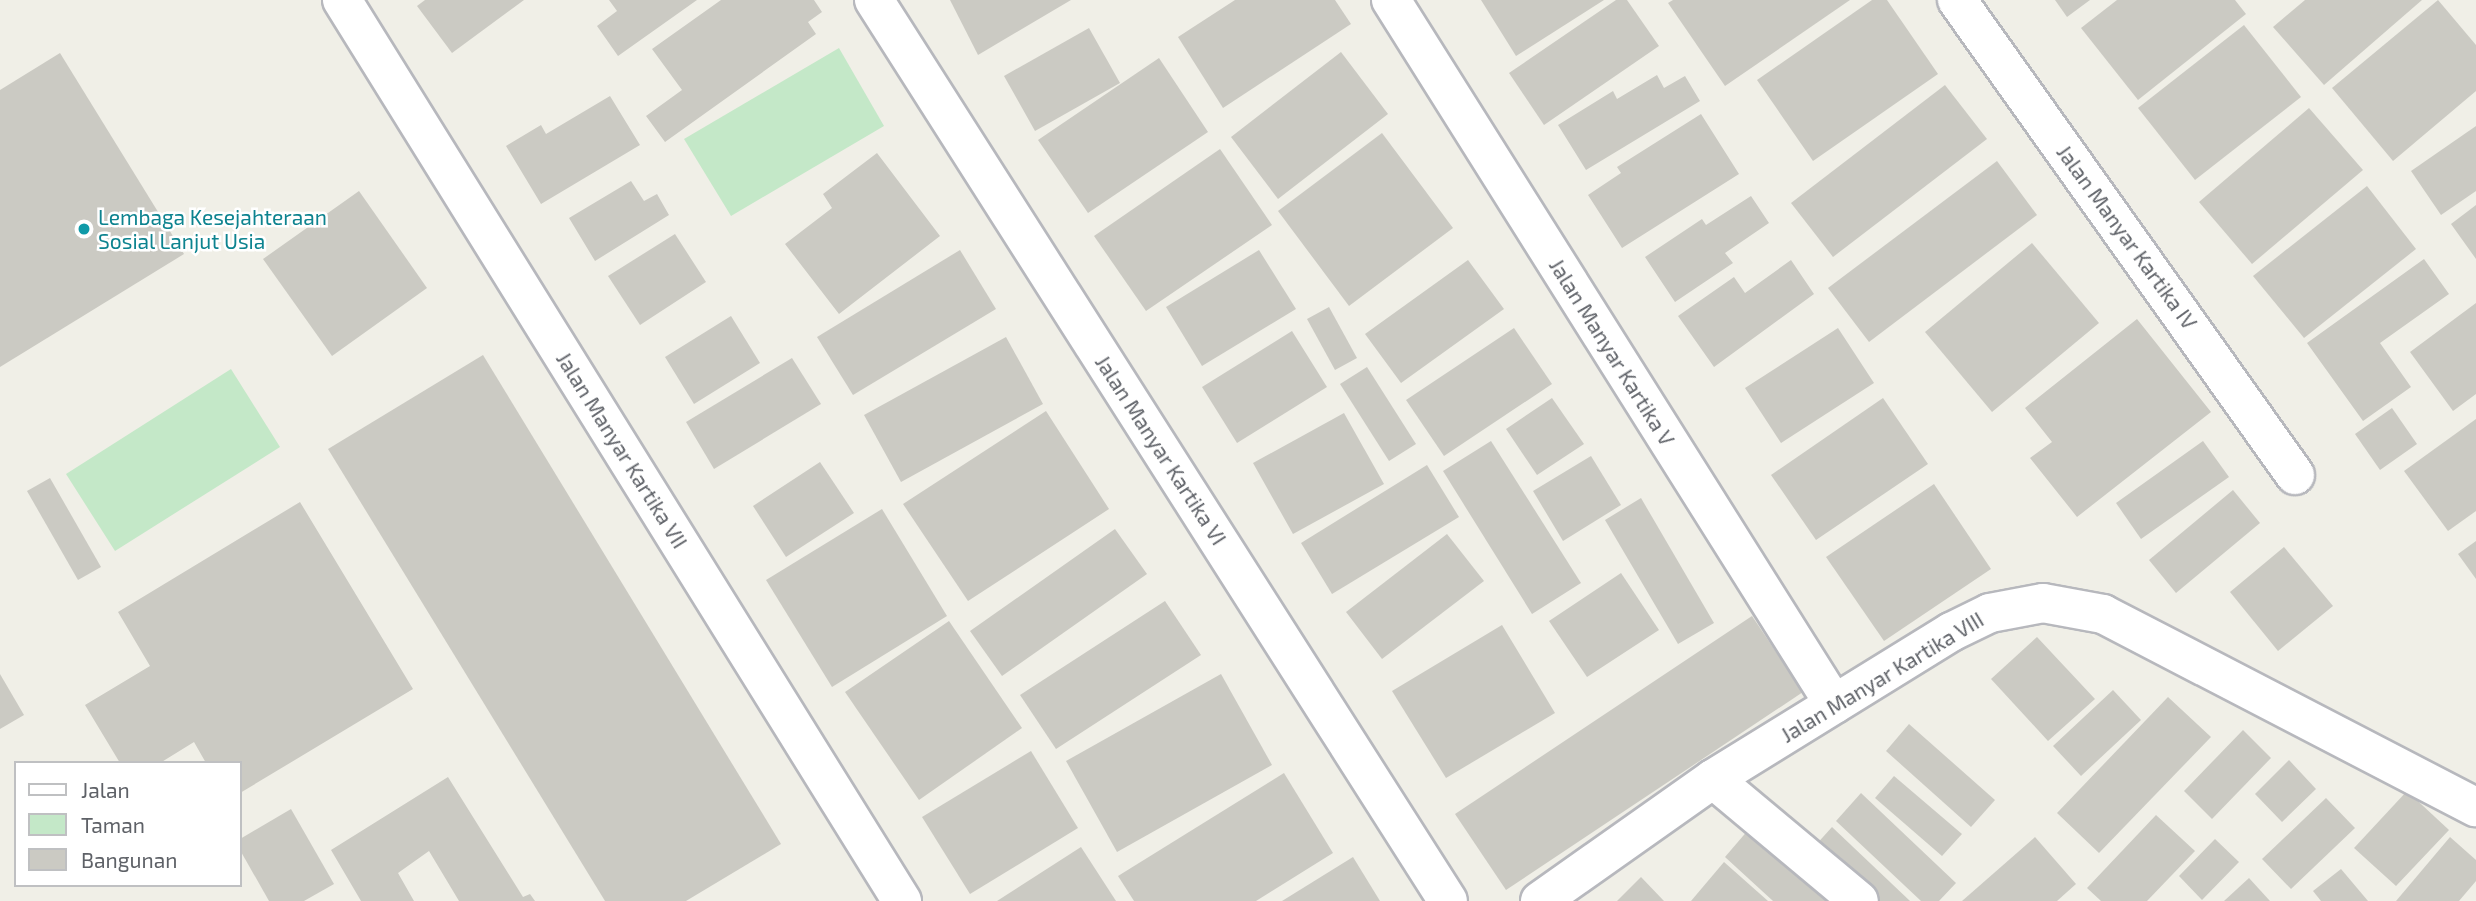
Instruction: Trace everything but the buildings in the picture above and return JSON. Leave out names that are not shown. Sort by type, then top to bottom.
[{"type":"street","name":"Jalan Manyar Kartika VII","points":[[342,0],[902,901]]},
{"type":"street","name":"Jalan Manyar Kartika VI","points":[[874,0],[1448,901]]},
{"type":"street","name":"Jalan Manyar Kartika V","points":[[1391,0],[1834,704]]},
{"type":"street","name":"Jalan Manyar Kartika IV","points":[[1957,0],[2295,475]]},
{"type":"street","name":"Jalan Manyar Kartika VIII","points":[[1540,901],[1713,779],[1834,704],[1990,613],[2043,603],[2103,614],[2476,807]]},
{"type":"street","points":[[1713,779],[1859,901]]},
{"type":"green space","points":[[839,48],[884,126],[731,216],[684,139]]},
{"type":"green space","points":[[231,369],[280,447],[115,551],[66,474]]},
{"type":"place","name":"Lembaga Kesejahteraan Sosial Lanjut Usia","points":[[84,229]]}]
